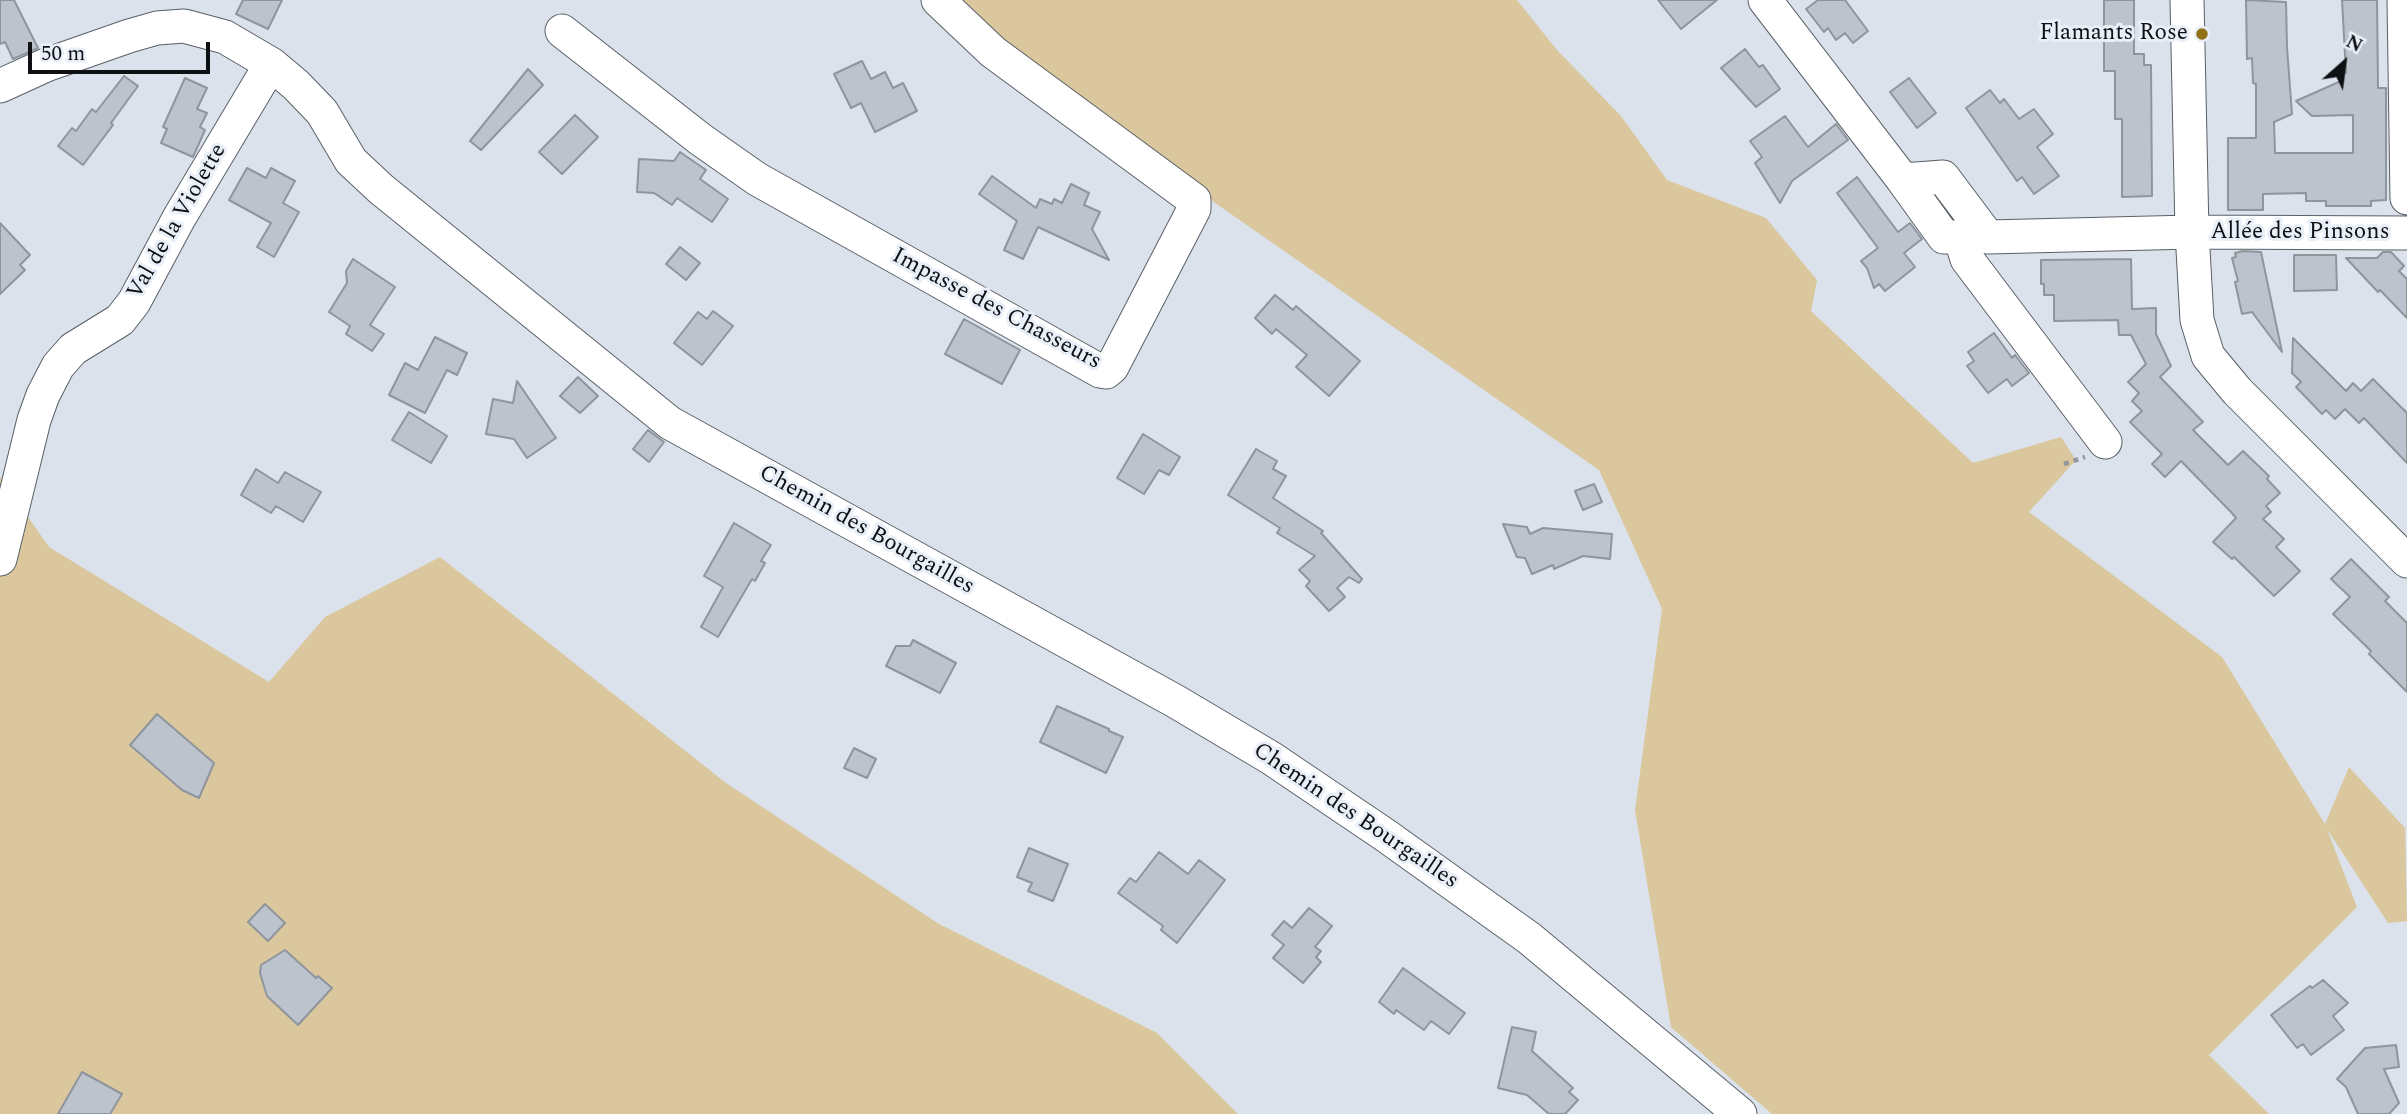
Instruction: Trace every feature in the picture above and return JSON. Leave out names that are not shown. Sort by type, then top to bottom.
[{"type":"street","name":"Impasse des Chasseurs","points":[[562,31],[700,139],[757,179],[1106,372],[1112,367],[1194,209],[1194,200],[993,52],[938,0]]},
{"type":"street","points":[[2187,0],[2192,232],[2197,320],[2208,356],[2237,391],[2407,561]]},
{"type":"street","points":[[1773,3],[1903,180],[1942,177],[1974,237],[1968,259],[2105,442]]},
{"type":"street","name":"Allée des Pinsons","points":[[2405,21],[2407,198]]},
{"type":"street","name":"Chemin des Bourgailles","points":[[0,86],[46,65],[129,36],[184,26],[225,37],[271,64],[322,112],[351,161],[381,188],[670,423],[1175,701],[1271,758],[1396,842],[1529,938],[1740,1114]]},
{"type":"street","name":"Val de la Violette","points":[[0,559],[34,420],[58,366],[74,349],[120,320],[134,302],[179,218],[271,64]]},
{"type":"street","name":"Allée des Pinsons","points":[[1974,237],[2192,232],[2407,233]]},
{"type":"shaded area","points":[[953,0],[1517,0],[1557,50],[1621,116],[1667,180],[1766,218],[1817,280],[1811,311],[1973,463],[2061,437],[2076,460],[2029,512],[2222,657],[2325,824],[2349,767],[2405,828],[2407,921],[2388,923],[2327,829],[2357,907],[2209,1055],[2269,1114],[1772,1114],[1671,1027],[1635,810],[1662,609],[1599,470],[1057,93]]},
{"type":"shaded area","points":[[0,477],[49,547],[269,682],[325,617],[440,557],[726,783],[939,924],[1157,1033],[1238,1114],[0,1114]]},
{"type":"building","points":[[0,0],[14,0],[38,48],[13,59],[5,42],[0,44]]},
{"type":"building","points":[[243,0],[282,0],[268,29],[236,14]]},
{"type":"building","points":[[1658,0],[1717,0],[1681,29]]},
{"type":"building","points":[[1818,0],[1845,0],[1868,31],[1853,43],[1845,33],[1836,40],[1828,28],[1824,32],[1806,9]]},
{"type":"building","points":[[2104,0],[2134,0],[2134,54],[2144,54],[2144,65],[2151,65],[2152,196],[2122,197],[2122,119],[2115,119],[2115,71],[2104,71]]},
{"type":"building","points":[[2246,0],[2286,2],[2292,114],[2274,122],[2275,153],[2353,153],[2353,115],[2312,116],[2296,101],[2341,81],[2341,73],[2346,73],[2342,0],[2377,0],[2378,88],[2386,88],[2386,200],[2371,201],[2371,206],[2326,206],[2326,201],[2306,201],[2306,193],[2263,194],[2263,210],[2228,210],[2228,138],[2256,138],[2256,84],[2253,83],[2252,58],[2247,59]]},
{"type":"building","points":[[1745,49],[1759,67],[1763,65],[1780,89],[1756,107],[1721,68]]},
{"type":"building","points":[[862,61],[871,79],[885,72],[893,88],[903,83],[917,111],[875,132],[861,103],[851,108],[834,74]]},
{"type":"building","points":[[528,69],[543,85],[481,150],[470,141]]},
{"type":"building","points":[[124,76],[138,86],[83,165],[58,146],[72,128],[76,131],[92,109],[96,112]]},
{"type":"building","points":[[185,78],[207,88],[197,109],[207,113],[200,127],[205,130],[193,157],[161,143],[167,129],[163,127]]},
{"type":"building","points":[[1909,78],[1936,113],[1917,128],[1890,92]]},
{"type":"building","points":[[1990,90],[2000,103],[2004,99],[2019,119],[2034,109],[2053,134],[2037,147],[2059,176],[2034,194],[2022,177],[2017,181],[1966,108]]},
{"type":"building","points":[[575,115],[598,137],[562,174],[539,152]]},
{"type":"building","points":[[1785,116],[1808,147],[1836,124],[1848,140],[1792,181],[1780,203],[1755,163],[1762,157],[1750,141]]},
{"type":"building","points":[[680,152],[706,170],[700,179],[728,199],[712,222],[677,198],[672,205],[654,193],[637,192],[639,159],[674,161]]},
{"type":"building","points":[[247,168],[266,178],[271,168],[295,181],[283,203],[299,212],[274,257],[257,247],[271,223],[229,200]]},
{"type":"building","points":[[992,176],[1036,208],[1040,199],[1052,204],[1054,199],[1062,203],[1071,184],[1089,193],[1084,205],[1100,212],[1092,229],[1109,260],[1038,227],[1023,259],[1004,250],[1017,221],[979,194]]},
{"type":"building","points":[[1857,177],[1898,232],[1910,223],[1922,239],[1904,253],[1915,267],[1885,291],[1879,284],[1874,288],[1867,268],[1861,261],[1878,248],[1837,193]]},
{"type":"building","points":[[0,223],[30,255],[20,265],[25,270],[0,294]]},
{"type":"building","points":[[680,247],[700,263],[686,280],[666,264]]},
{"type":"building","points":[[2261,252],[2282,352],[2252,312],[2242,314],[2232,258],[2236,257],[2235,253]]},
{"type":"building","points":[[2383,252],[2391,252],[2404,266],[2399,271],[2407,279],[2407,318],[2346,258],[2377,258]]},
{"type":"building","points":[[2294,255],[2336,255],[2337,290],[2294,291]]},
{"type":"building","points":[[353,259],[395,287],[370,325],[384,334],[372,351],[346,334],[350,326],[329,312],[347,283],[346,271]]},
{"type":"building","points":[[2131,259],[2132,309],[2156,308],[2156,334],[2171,366],[2160,377],[2203,422],[2193,430],[2228,465],[2243,451],[2269,476],[2267,479],[2280,493],[2266,506],[2271,512],[2263,519],[2284,539],[2276,547],[2300,571],[2274,596],[2234,557],[2232,559],[2213,542],[2236,518],[2231,512],[2181,461],[2165,477],[2152,464],[2162,454],[2130,422],[2142,411],[2132,401],[2139,393],[2128,382],[2146,364],[2131,335],[2119,335],[2118,320],[2054,321],[2054,295],[2044,295],[2041,260]]},
{"type":"building","points":[[1275,295],[1293,310],[1296,306],[1360,361],[1329,396],[1296,367],[1307,355],[1276,329],[1272,334],[1255,318]]},
{"type":"building","points":[[713,311],[733,326],[702,365],[674,343],[698,312],[707,319]]},
{"type":"building","points":[[964,319],[1020,350],[1002,384],[945,354]]},
{"type":"building","points":[[1994,333],[2012,358],[2015,355],[2029,373],[2012,386],[2007,379],[1988,393],[1967,366],[1974,361],[1968,352]]},
{"type":"building","points":[[435,337],[467,353],[457,375],[447,370],[425,413],[389,395],[405,363],[418,370]]},
{"type":"building","points":[[2293,338],[2346,391],[2353,383],[2361,391],[2373,379],[2407,413],[2407,463],[2364,418],[2359,423],[2345,409],[2335,419],[2326,410],[2322,414],[2296,387],[2301,382],[2292,373]]},
{"type":"building","points":[[578,377],[598,396],[580,413],[560,396]]},
{"type":"building","points":[[517,381],[556,438],[527,458],[514,439],[486,434],[493,399],[513,403]]},
{"type":"building","points":[[409,412],[447,436],[431,463],[392,440]]},
{"type":"building","points":[[648,430],[664,442],[649,462],[633,449]]},
{"type":"building","points":[[1143,434],[1180,457],[1169,475],[1159,470],[1144,494],[1117,478]]},
{"type":"building","points":[[1256,449],[1277,461],[1273,469],[1286,476],[1273,498],[1323,531],[1321,533],[1362,579],[1359,583],[1349,577],[1337,588],[1345,597],[1329,611],[1306,586],[1310,581],[1299,570],[1315,556],[1277,533],[1280,528],[1228,495]]},
{"type":"building","points":[[256,469],[278,483],[285,472],[321,492],[303,522],[276,506],[271,513],[241,495]]},
{"type":"building","points":[[1594,484],[1602,502],[1583,510],[1575,491]]},
{"type":"building","points":[[734,523],[771,545],[761,561],[765,563],[755,581],[752,579],[718,637],[701,627],[723,587],[704,576]]},
{"type":"building","points":[[1503,524],[1527,527],[1530,534],[1543,528],[1612,534],[1610,559],[1583,556],[1554,569],[1553,565],[1532,574],[1525,558],[1517,557]]},
{"type":"building","points":[[2351,559],[2389,597],[2385,601],[2407,623],[2407,692],[2369,654],[2371,651],[2333,614],[2350,597],[2331,579]]},
{"type":"building","points":[[913,640],[956,663],[940,693],[886,666],[896,646],[910,646]]},
{"type":"building","points":[[1057,706],[1123,737],[1106,773],[1040,742]]},
{"type":"building","points":[[157,714],[214,763],[199,798],[182,790],[130,745]]},
{"type":"building","points":[[854,748],[876,759],[867,778],[844,768]]},
{"type":"building","points":[[1029,848],[1068,864],[1053,901],[1028,891],[1032,883],[1017,877]]},
{"type":"building","points":[[1159,852],[1188,874],[1199,860],[1225,880],[1177,943],[1161,930],[1163,926],[1118,893],[1130,878],[1136,882]]},
{"type":"building","points":[[265,904],[285,923],[268,941],[248,922]]},
{"type":"building","points":[[1309,908],[1332,926],[1315,947],[1321,951],[1316,957],[1321,962],[1303,983],[1273,958],[1284,945],[1272,935],[1284,921],[1292,928]]},
{"type":"building","points":[[285,950],[316,978],[318,976],[332,988],[298,1025],[267,996],[260,973],[261,965]]},
{"type":"building","points":[[1403,968],[1465,1013],[1449,1034],[1431,1021],[1424,1030],[1396,1010],[1394,1014],[1379,1002]]},
{"type":"building","points":[[2323,980],[2348,1003],[2333,1016],[2344,1030],[2311,1055],[2303,1044],[2297,1048],[2271,1015],[2310,986],[2312,988]]},
{"type":"building","points":[[1512,1027],[1536,1032],[1532,1051],[1573,1088],[1569,1092],[1578,1100],[1565,1114],[1549,1114],[1527,1095],[1498,1088]]},
{"type":"building","points":[[2396,1045],[2399,1067],[2384,1069],[2399,1103],[2389,1114],[2358,1114],[2346,1087],[2337,1079],[2365,1048]]},
{"type":"building","points":[[82,1072],[122,1094],[110,1114],[58,1114]]},
{"type":"place","name":"Flamants Rose","points":[[2202,34]]}]
